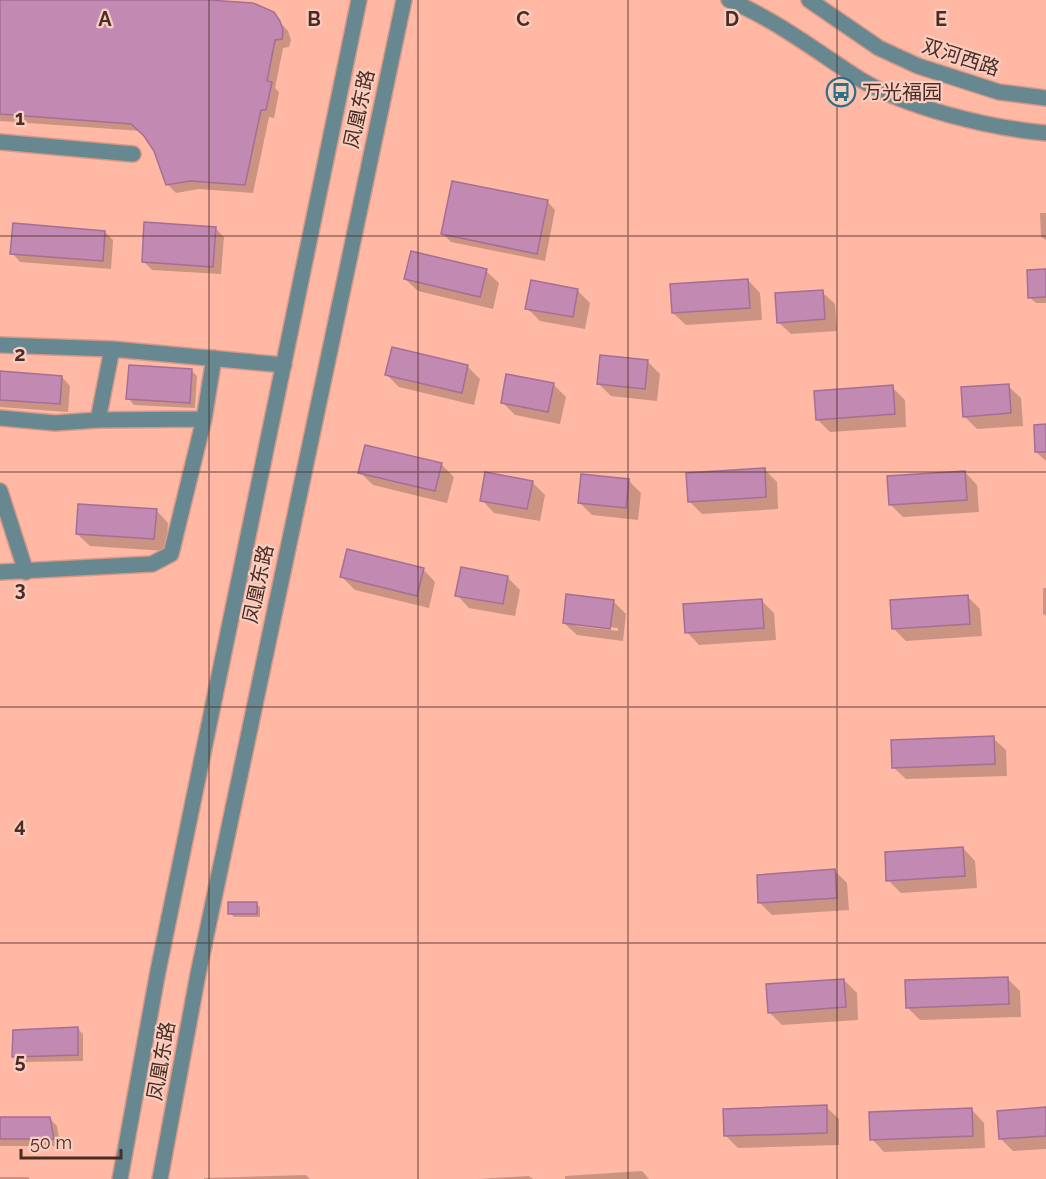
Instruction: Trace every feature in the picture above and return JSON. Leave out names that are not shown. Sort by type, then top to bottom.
[{"type":"street","name":"凤凰东路","points":[[120,1179],[158,971],[359,0]]},
{"type":"street","name":"凤凰东路","points":[[160,1179],[198,974],[404,0]]},
{"type":"street","points":[[729,0],[800,37],[860,79],[905,100],[964,119],[1015,130],[1046,133]]},
{"type":"street","name":"双河西路","points":[[809,0],[879,48],[918,66],[999,92],[1046,98]]},
{"type":"street","points":[[0,142],[133,154]]},
{"type":"street","points":[[0,345],[112,349],[284,365]]},
{"type":"street","points":[[98,420],[112,349]]},
{"type":"street","points":[[0,572],[152,564],[171,554],[204,420],[214,358]]},
{"type":"street","points":[[0,418],[55,423],[98,420],[204,420]]},
{"type":"street","points":[[0,491],[26,572]]},
{"type":"building","points":[[0,0],[208,0],[253,3],[274,12],[283,31],[282,39],[275,40],[267,81],[272,82],[266,110],[261,110],[245,185],[190,181],[166,185],[154,151],[144,136],[131,124],[0,114]]},
{"type":"building","points":[[452,181],[548,200],[537,254],[441,234]]},
{"type":"building","points":[[144,222],[216,227],[213,267],[142,262]]},
{"type":"building","points":[[13,223],[105,231],[103,261],[10,254]]},
{"type":"building","points":[[411,251],[487,269],[480,297],[404,279]]},
{"type":"building","points":[[1046,269],[1046,297],[1028,298],[1027,270]]},
{"type":"building","points":[[748,279],[750,308],[672,313],[670,284]]},
{"type":"building","points":[[531,280],[578,289],[573,317],[525,309]]},
{"type":"building","points":[[823,290],[825,319],[777,323],[775,293]]},
{"type":"building","points":[[392,347],[468,365],[462,393],[385,375]]},
{"type":"building","points":[[600,355],[648,360],[645,389],[597,384]]},
{"type":"building","points":[[129,365],[192,369],[190,403],[126,399]]},
{"type":"building","points":[[0,371],[62,376],[60,404],[0,400]]},
{"type":"building","points":[[506,374],[554,383],[548,412],[501,403]]},
{"type":"building","points":[[1009,384],[1011,413],[963,417],[961,387]]},
{"type":"building","points":[[893,385],[895,414],[816,420],[814,391]]},
{"type":"building","points":[[1046,424],[1046,452],[1035,452],[1034,425]]},
{"type":"building","points":[[365,445],[442,463],[435,491],[358,473]]},
{"type":"building","points":[[765,468],[766,497],[688,502],[686,473]]},
{"type":"building","points":[[965,471],[967,500],[889,505],[887,476]]},
{"type":"building","points":[[485,472],[533,481],[527,509],[480,501]]},
{"type":"building","points":[[581,474],[629,479],[626,508],[578,503]]},
{"type":"building","points":[[78,504],[157,509],[154,539],[76,534]]},
{"type":"building","points":[[347,549],[424,568],[417,596],[340,577]]},
{"type":"building","points":[[461,567],[508,576],[503,604],[455,596]]},
{"type":"building","points":[[566,594],[614,600],[610,629],[563,623]]},
{"type":"building","points":[[968,595],[970,624],[892,629],[890,600]]},
{"type":"building","points":[[762,599],[764,628],[685,633],[683,604]]},
{"type":"building","points":[[994,736],[995,764],[892,768],[891,740]]},
{"type":"building","points":[[963,847],[965,876],[886,881],[885,852]]},
{"type":"building","points":[[835,869],[837,898],[758,903],[757,875]]},
{"type":"building","points":[[228,902],[257,902],[257,914],[228,914]]},
{"type":"building","points":[[1008,977],[1009,1004],[906,1008],[905,980]]},
{"type":"building","points":[[844,979],[846,1007],[768,1013],[766,984]]},
{"type":"building","points":[[78,1027],[78,1055],[12,1057],[13,1030]]},
{"type":"building","points":[[827,1105],[827,1133],[724,1136],[723,1109]]},
{"type":"building","points":[[1046,1107],[1046,1136],[999,1139],[997,1111]]},
{"type":"building","points":[[972,1108],[973,1136],[870,1140],[869,1112]]},
{"type":"building","points":[[0,1117],[50,1117],[54,1139],[0,1139]]},
{"type":"place","name":"万光福园","points":[[841,92]]}]
